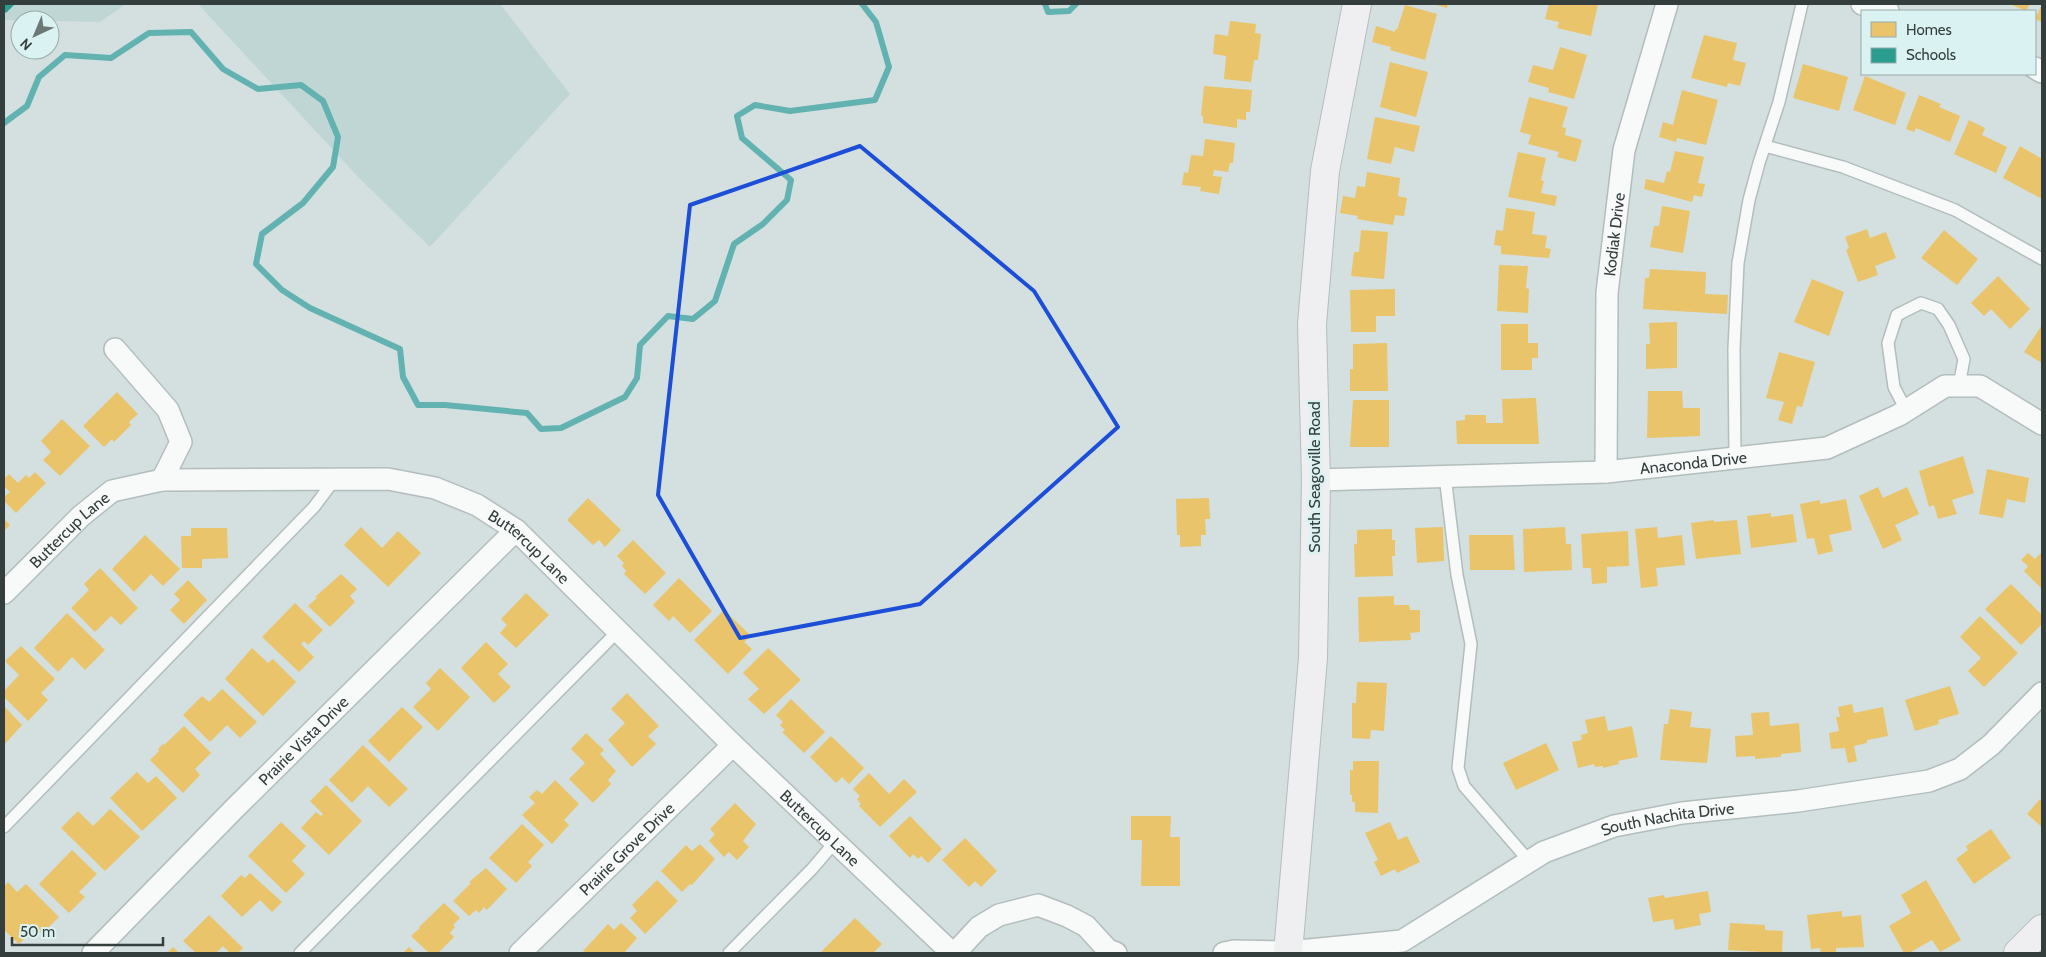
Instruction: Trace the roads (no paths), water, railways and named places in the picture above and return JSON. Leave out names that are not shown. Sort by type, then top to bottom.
[{"type":"street","name":"South Seagoville Road","points":[[1288,953],[1313,658],[1316,480],[1312,324],[1325,171],[1357,4]]},
{"type":"street","name":"Kodiak Drive","points":[[1606,472],[1607,293],[1624,150],[1667,4]]},
{"type":"street","points":[[1862,4],[1884,10]]},
{"type":"street","points":[[115,349],[168,410],[181,442],[162,480]]},
{"type":"street","name":"Anaconda Drive","points":[[1316,480],[1606,472],[1827,448],[1906,410],[1945,386],[1980,386],[2042,424]]},
{"type":"street","name":"Buttercup Lane","points":[[4,593],[81,516],[112,491],[162,480],[388,480],[435,488],[477,505],[516,530],[733,745],[953,953]]},
{"type":"street","name":"Prairie Vista Drive","points":[[93,953],[235,808],[516,530]]},
{"type":"street","name":"South Nachita Drive","points":[[1224,953],[1234,951],[1288,953],[1402,941],[1544,852],[1614,826],[1682,812],[1798,801],[1929,781],[1960,769],[1991,745],[2042,693]]},
{"type":"street","name":"Prairie Grove Drive","points":[[520,953],[733,745]]},
{"type":"street","points":[[953,953],[979,928],[999,915],[1038,906],[1067,916],[1086,926],[1108,950],[1116,953]]},
{"type":"street","points":[[2018,953],[2042,929]]},
{"type":"lane","points":[[1735,458],[1734,349],[1735,294],[1738,263],[1750,200],[1764,146],[1779,102],[1802,4]]},
{"type":"lane","points":[[1764,146],[1843,167],[1955,210],[2042,259]]},
{"type":"lane","points":[[1906,410],[1894,387],[1888,343],[1897,315],[1921,303],[1938,309],[1949,325],[1964,359],[1959,386]]},
{"type":"lane","points":[[1445,476],[1457,575],[1471,644],[1458,768],[1464,786],[1529,861]]},
{"type":"lane","points":[[4,827],[314,506],[335,480]]},
{"type":"lane","points":[[300,953],[618,631]]},
{"type":"lane","points":[[729,953],[812,869],[835,842]]},
{"type":"waterway","points":[[4,123],[27,106],[39,77],[65,55],[111,58],[149,33],[191,32],[223,69],[258,89],[301,85],[323,101],[338,137],[333,167],[303,203],[262,234],[256,264],[282,290],[310,308],[400,349],[403,377],[418,405],[445,405],[527,413],[541,429],[561,428],[625,397],[637,378],[640,345],[668,316],[693,319],[715,301],[734,244],[763,224],[787,200],[791,180],[742,138],[737,116],[755,105],[790,111],[875,100],[889,67],[876,22],[862,4]]},
{"type":"waterway","points":[[1045,4],[1048,12],[1069,11],[1076,4]]}]
